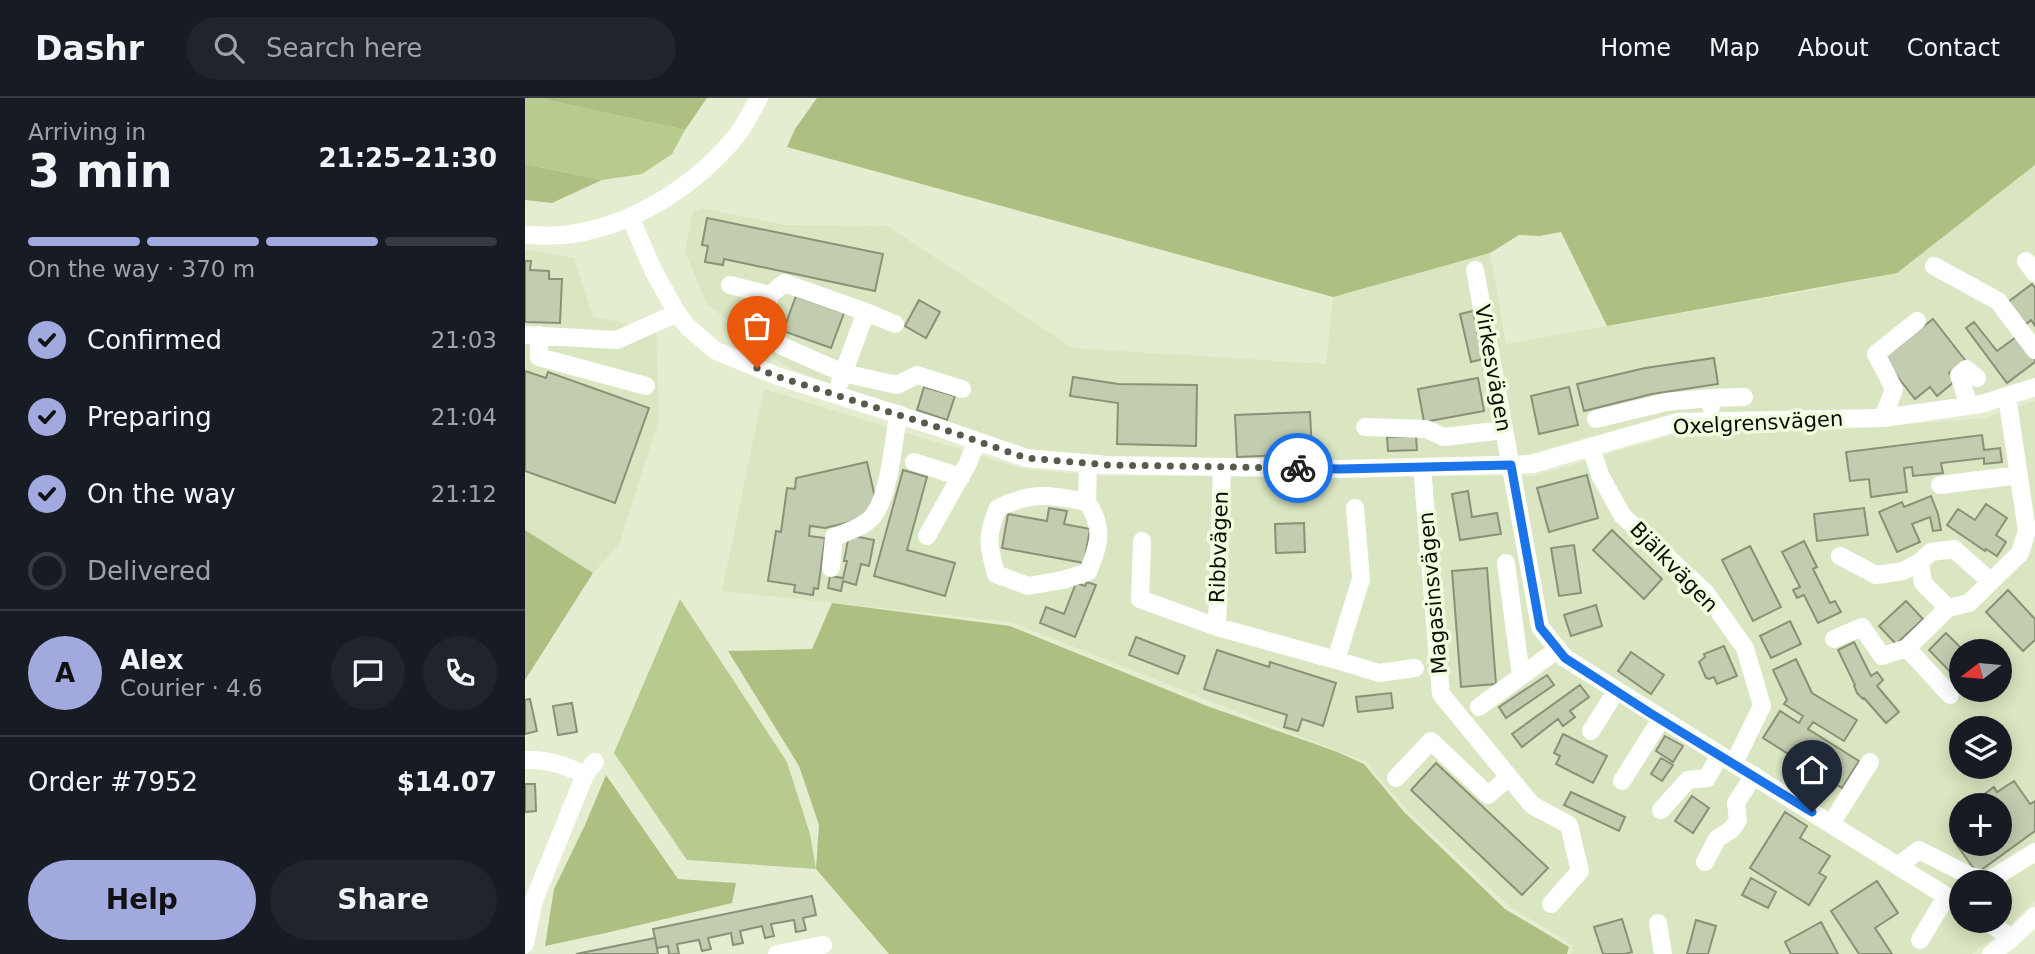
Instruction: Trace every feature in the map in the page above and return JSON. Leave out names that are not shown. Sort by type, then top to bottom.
[{"type":"street","points":[[525,235],[563,235],[617,223],[657,204],[701,172],[738,134],[759,98]]},
{"type":"street","name":"Oxelgrensvägen","points":[[630,216],[654,272],[677,313],[688,327],[716,351],[776,376],[1026,458],[1088,463],[1340,469],[1532,464],[1678,422],[1883,418],[1969,406],[2035,387]]},
{"type":"street","points":[[1934,266],[1998,301],[2035,351]]},
{"type":"street","name":"Virkesvägen","points":[[1475,270],[1540,627],[1565,658],[1949,899]]},
{"type":"street","points":[[895,324],[784,283],[770,295],[768,308],[771,333],[782,346],[843,373],[897,385],[917,375],[962,389]]},
{"type":"street","points":[[730,285],[770,295]]},
{"type":"street","points":[[835,395],[866,312]]},
{"type":"street","points":[[646,386],[532,356],[532,335],[617,340],[677,313]]},
{"type":"street","points":[[1883,418],[1894,389],[1876,354],[1917,321]]},
{"type":"street","points":[[1969,406],[1959,374],[1966,369],[1977,378]]},
{"type":"street","points":[[1834,639],[1862,627],[1882,656],[1907,648],[1948,608],[1969,603],[2020,553],[2031,534],[2007,396]]},
{"type":"street","points":[[1596,419],[1666,402],[1744,397]]},
{"type":"street","points":[[1711,398],[1712,421]]},
{"type":"street","points":[[831,568],[834,537],[859,527],[873,516],[884,494],[898,415]]},
{"type":"street","points":[[1365,427],[1426,429],[1444,437],[1504,430]]},
{"type":"street","points":[[927,536],[961,477],[977,441]]},
{"type":"street","name":"Bjälkvägen","points":[[1591,448],[1600,475],[1622,515],[1705,592],[1745,648],[1762,706],[1727,759],[1707,778],[1688,780],[1661,810]]},
{"type":"street","points":[[914,463],[961,477]]},
{"type":"street","points":[[1087,502],[1046,495],[1014,500],[998,508],[990,527],[989,548],[996,574],[1028,586],[1063,580],[1088,572],[1099,546],[1096,516],[1087,502],[1088,463]]},
{"type":"street","name":"Ribbvägen","points":[[1217,627],[1222,467]]},
{"type":"street","name":"Magasinsvägen","points":[[1422,467],[1441,694],[1532,805],[1569,825],[1580,871],[1551,904]]},
{"type":"street","points":[[1940,485],[2019,475]]},
{"type":"street","points":[[1336,660],[1361,579],[1355,508]]},
{"type":"street","points":[[1142,541],[1140,599],[1217,627],[1378,673],[1415,668]]},
{"type":"street","points":[[1840,555],[1875,575],[1903,571],[1931,552],[1954,549],[1991,582]]},
{"type":"street","points":[[1920,562],[1923,583],[1948,608]]},
{"type":"street","points":[[1506,563],[1521,676]]},
{"type":"street","points":[[1907,648],[1949,694]]},
{"type":"street","points":[[1479,707],[1558,649]]},
{"type":"street","points":[[1591,730],[1616,691]]},
{"type":"street","points":[[1622,781],[1661,719]]},
{"type":"street","points":[[1396,778],[1431,741],[1488,795],[1509,777]]},
{"type":"street","points":[[525,760],[542,759],[570,767],[590,768],[530,899],[525,944]]},
{"type":"street","points":[[1831,824],[1870,762]]},
{"type":"street","points":[[1705,862],[1717,839],[1732,830],[1738,820],[1736,803],[1753,775]]},
{"type":"street","points":[[1898,866],[1919,850],[1970,876],[1990,880],[2035,852]]},
{"type":"street","points":[[1920,940],[1946,897]]},
{"type":"street","points":[[2001,948],[2035,916]]},
{"type":"street","points":[[1658,923],[1663,954]]},
{"type":"street","points":[[777,954],[823,945]]},
{"type":"shaded area","points":[[2035,165],[2035,378],[1973,397],[1900,408],[1827,412],[1680,412],[1521,456],[1268,463],[1151,462],[1034,450],[852,395],[787,367],[707,304],[685,252],[693,212],[701,208],[785,225],[887,226],[1073,348],[1326,364],[1333,297],[1490,253],[1506,344],[1897,273]]},
{"type":"shaded area","points":[[525,250],[574,258],[593,317],[656,329],[659,419],[619,545],[593,573],[525,530]]},
{"type":"shaded area","points":[[764,389],[1024,469],[1105,476],[1534,476],[1679,433],[1833,430],[1985,418],[2035,401],[2035,900],[2012,923],[2012,870],[1949,870],[1949,933],[2000,933],[1971,954],[1571,954],[1574,946],[1510,907],[1408,811],[1365,761],[1011,622],[722,591]]},
{"type":"green space","points":[[525,98],[538,98],[685,130],[672,154],[642,174],[602,180],[525,164]]},
{"type":"green space","points":[[538,98],[707,98],[685,130]]},
{"type":"green space","points":[[817,98],[2035,98],[2035,165],[1897,273],[1607,326],[1561,232],[1539,236],[1519,235],[1490,253],[1333,297],[787,147],[795,129]]},
{"type":"green space","points":[[525,164],[602,180],[552,203],[525,200]]},
{"type":"green space","points":[[525,530],[593,573],[525,680]]},
{"type":"green space","points":[[680,599],[787,762],[810,834],[816,869],[687,860],[614,753]]},
{"type":"green space","points":[[832,603],[1010,626],[1207,706],[1335,751],[1364,764],[1405,813],[1505,909],[1569,947],[1567,954],[889,954],[816,869],[819,825],[799,766],[728,651],[812,649]]},
{"type":"green space","points":[[606,775],[678,879],[736,883],[732,903],[545,946],[554,889]]},
{"type":"building","points":[[707,218],[883,254],[875,291],[724,259],[723,265],[705,262],[708,246],[702,245]]},
{"type":"building","points":[[525,261],[531,261],[530,270],[549,271],[549,279],[562,279],[560,323],[525,322]]},
{"type":"building","points":[[2032,284],[2035,288],[2035,326],[2031,320],[2025,325],[2008,302]]},
{"type":"building","points":[[796,296],[844,313],[831,348],[783,331]]},
{"type":"building","points":[[919,300],[940,312],[926,338],[905,326]]},
{"type":"building","points":[[1473,311],[1483,359],[1471,362],[1460,314]]},
{"type":"building","points":[[1933,319],[1965,360],[1949,373],[1955,381],[1937,396],[1930,387],[1915,399],[1883,358]]},
{"type":"building","points":[[1974,322],[1997,351],[2019,335],[2035,356],[2035,362],[2007,383],[1966,328]]},
{"type":"building","points":[[1714,358],[1718,384],[1652,394],[1584,411],[1577,384],[1645,368]]},
{"type":"building","points":[[525,371],[546,378],[548,372],[649,408],[615,503],[525,471]]},
{"type":"building","points":[[1073,377],[1118,384],[1197,385],[1196,446],[1117,444],[1118,403],[1070,396]]},
{"type":"building","points":[[1478,378],[1484,411],[1424,422],[1418,389]]},
{"type":"building","points":[[924,387],[955,396],[947,420],[917,410]]},
{"type":"building","points":[[1569,387],[1578,425],[1539,434],[1531,396]]},
{"type":"building","points":[[1310,412],[1312,454],[1237,457],[1235,415]]},
{"type":"building","points":[[1982,435],[1984,450],[2000,448],[2002,462],[1984,464],[1984,458],[1941,463],[1943,473],[1913,476],[1912,467],[1904,468],[1907,492],[1871,497],[1869,479],[1850,481],[1846,452]]},
{"type":"building","points":[[1416,436],[1417,450],[1388,451],[1387,437]]},
{"type":"building","points":[[867,462],[876,502],[859,520],[825,528],[810,526],[809,536],[825,538],[818,589],[814,588],[813,595],[794,592],[795,585],[768,581],[776,531],[781,532],[787,488],[795,489],[796,478]]},
{"type":"building","points":[[903,470],[927,477],[907,550],[955,563],[945,596],[874,576]]},
{"type":"building","points":[[1587,475],[1598,518],[1549,532],[1537,488]]},
{"type":"building","points":[[1468,491],[1472,517],[1497,513],[1501,534],[1460,540],[1452,494]]},
{"type":"building","points":[[1931,496],[1941,530],[1933,531],[1930,517],[1912,524],[1920,542],[1897,552],[1879,512],[1902,502],[1904,507]]},
{"type":"building","points":[[1986,504],[2007,518],[1996,535],[2006,542],[1997,556],[1947,525],[1958,509],[1975,520]]},
{"type":"building","points":[[1049,508],[1067,511],[1064,524],[1090,529],[1084,563],[1002,548],[1008,514],[1047,521]]},
{"type":"building","points":[[1864,508],[1868,535],[1817,541],[1814,514]]},
{"type":"building","points":[[1304,523],[1305,552],[1276,553],[1275,524]]},
{"type":"building","points":[[1612,530],[1662,579],[1644,599],[1593,550]]},
{"type":"building","points":[[849,535],[874,540],[869,566],[861,564],[856,585],[843,581],[841,591],[828,588],[830,576],[843,578]]},
{"type":"building","points":[[1804,541],[1817,567],[1813,569],[1830,603],[1835,601],[1841,612],[1818,623],[1804,595],[1797,598],[1793,590],[1800,587],[1782,552]]},
{"type":"building","points":[[1574,545],[1581,593],[1559,596],[1551,548]]},
{"type":"building","points":[[1750,546],[1781,607],[1753,621],[1722,560]]},
{"type":"building","points":[[1487,568],[1496,684],[1461,687],[1452,571]]},
{"type":"building","points":[[1087,582],[1096,585],[1075,637],[1040,623],[1046,607],[1064,614],[1076,583],[1085,586]]},
{"type":"building","points":[[2008,590],[2035,619],[2035,640],[2023,651],[1986,612]]},
{"type":"building","points":[[1906,601],[1923,619],[1896,644],[1879,626]]},
{"type":"building","points":[[1596,605],[1602,626],[1571,636],[1564,615]]},
{"type":"building","points":[[1790,621],[1801,644],[1771,658],[1760,636]]},
{"type":"building","points":[[1946,633],[1952,639],[1949,639],[1949,671],[1929,650]]},
{"type":"building","points":[[1136,637],[1185,656],[1178,674],[1129,655]]},
{"type":"building","points":[[1854,642],[1871,676],[1877,672],[1883,680],[1877,686],[1899,712],[1886,723],[1857,693],[1838,650]]},
{"type":"building","points":[[1724,646],[1737,676],[1717,684],[1714,677],[1706,678],[1699,662],[1705,657],[1704,654]]},
{"type":"building","points":[[1217,650],[1269,667],[1270,662],[1336,683],[1323,726],[1302,719],[1298,731],[1284,727],[1287,715],[1204,689]]},
{"type":"building","points":[[1631,652],[1664,675],[1651,694],[1618,671]]},
{"type":"building","points":[[1796,659],[1812,693],[1857,720],[1844,741],[1813,722],[1808,729],[1859,761],[1842,788],[1763,738],[1780,711],[1799,723],[1803,716],[1784,704],[1787,700],[1773,670]]},
{"type":"building","points":[[1547,675],[1554,685],[1506,718],[1499,707]]},
{"type":"building","points":[[1580,685],[1589,697],[1570,711],[1575,717],[1563,726],[1558,719],[1522,747],[1512,734]]},
{"type":"building","points":[[1391,693],[1393,708],[1358,712],[1356,697]]},
{"type":"building","points":[[530,699],[537,731],[525,734],[525,700]]},
{"type":"building","points":[[572,703],[577,732],[558,735],[553,706]]},
{"type":"building","points":[[1563,734],[1607,756],[1593,783],[1556,764],[1560,756],[1554,753]]},
{"type":"building","points":[[1665,736],[1683,746],[1673,762],[1656,751]]},
{"type":"building","points":[[1661,758],[1673,765],[1662,781],[1651,774]]},
{"type":"building","points":[[1436,763],[1548,868],[1522,895],[1411,790]]},
{"type":"building","points":[[2014,781],[2030,804],[2035,801],[2035,831],[2012,848],[2012,793],[1986,793],[1994,787],[1997,792]]},
{"type":"building","points":[[525,784],[535,784],[536,811],[525,812]]},
{"type":"building","points":[[1571,792],[1625,817],[1619,831],[1564,805]]},
{"type":"building","points":[[1692,796],[1709,808],[1693,833],[1675,821]]},
{"type":"building","points":[[1785,812],[1807,826],[1800,838],[1830,856],[1819,873],[1826,877],[1809,905],[1750,868]]},
{"type":"building","points":[[1965,856],[2000,856],[1981,870],[1975,870]]},
{"type":"building","points":[[1751,878],[1776,892],[1768,908],[1742,895]]},
{"type":"building","points":[[1877,881],[1898,913],[1875,928],[1892,954],[1859,954],[1831,911]]},
{"type":"building","points":[[812,896],[816,915],[803,918],[806,930],[796,932],[794,920],[771,924],[774,936],[765,938],[762,926],[740,931],[743,943],[733,945],[731,933],[708,938],[711,949],[702,951],[699,940],[677,944],[679,954],[669,954],[668,946],[657,948],[653,929]]},
{"type":"building","points":[[1622,919],[1632,952],[1603,954],[1594,927]]},
{"type":"building","points":[[1696,920],[1716,926],[1708,954],[1687,954]]},
{"type":"building","points":[[1821,922],[1838,954],[1791,954],[1785,942]]},
{"type":"building","points":[[655,938],[658,954],[576,954]]},
{"type":"way so far","points":[[757,368],[1026,458],[1108,465],[1298,468]]},
{"type":"route","points":[[1298,468],[1511,465],[1540,627],[1565,658],[1812,812]]}]
